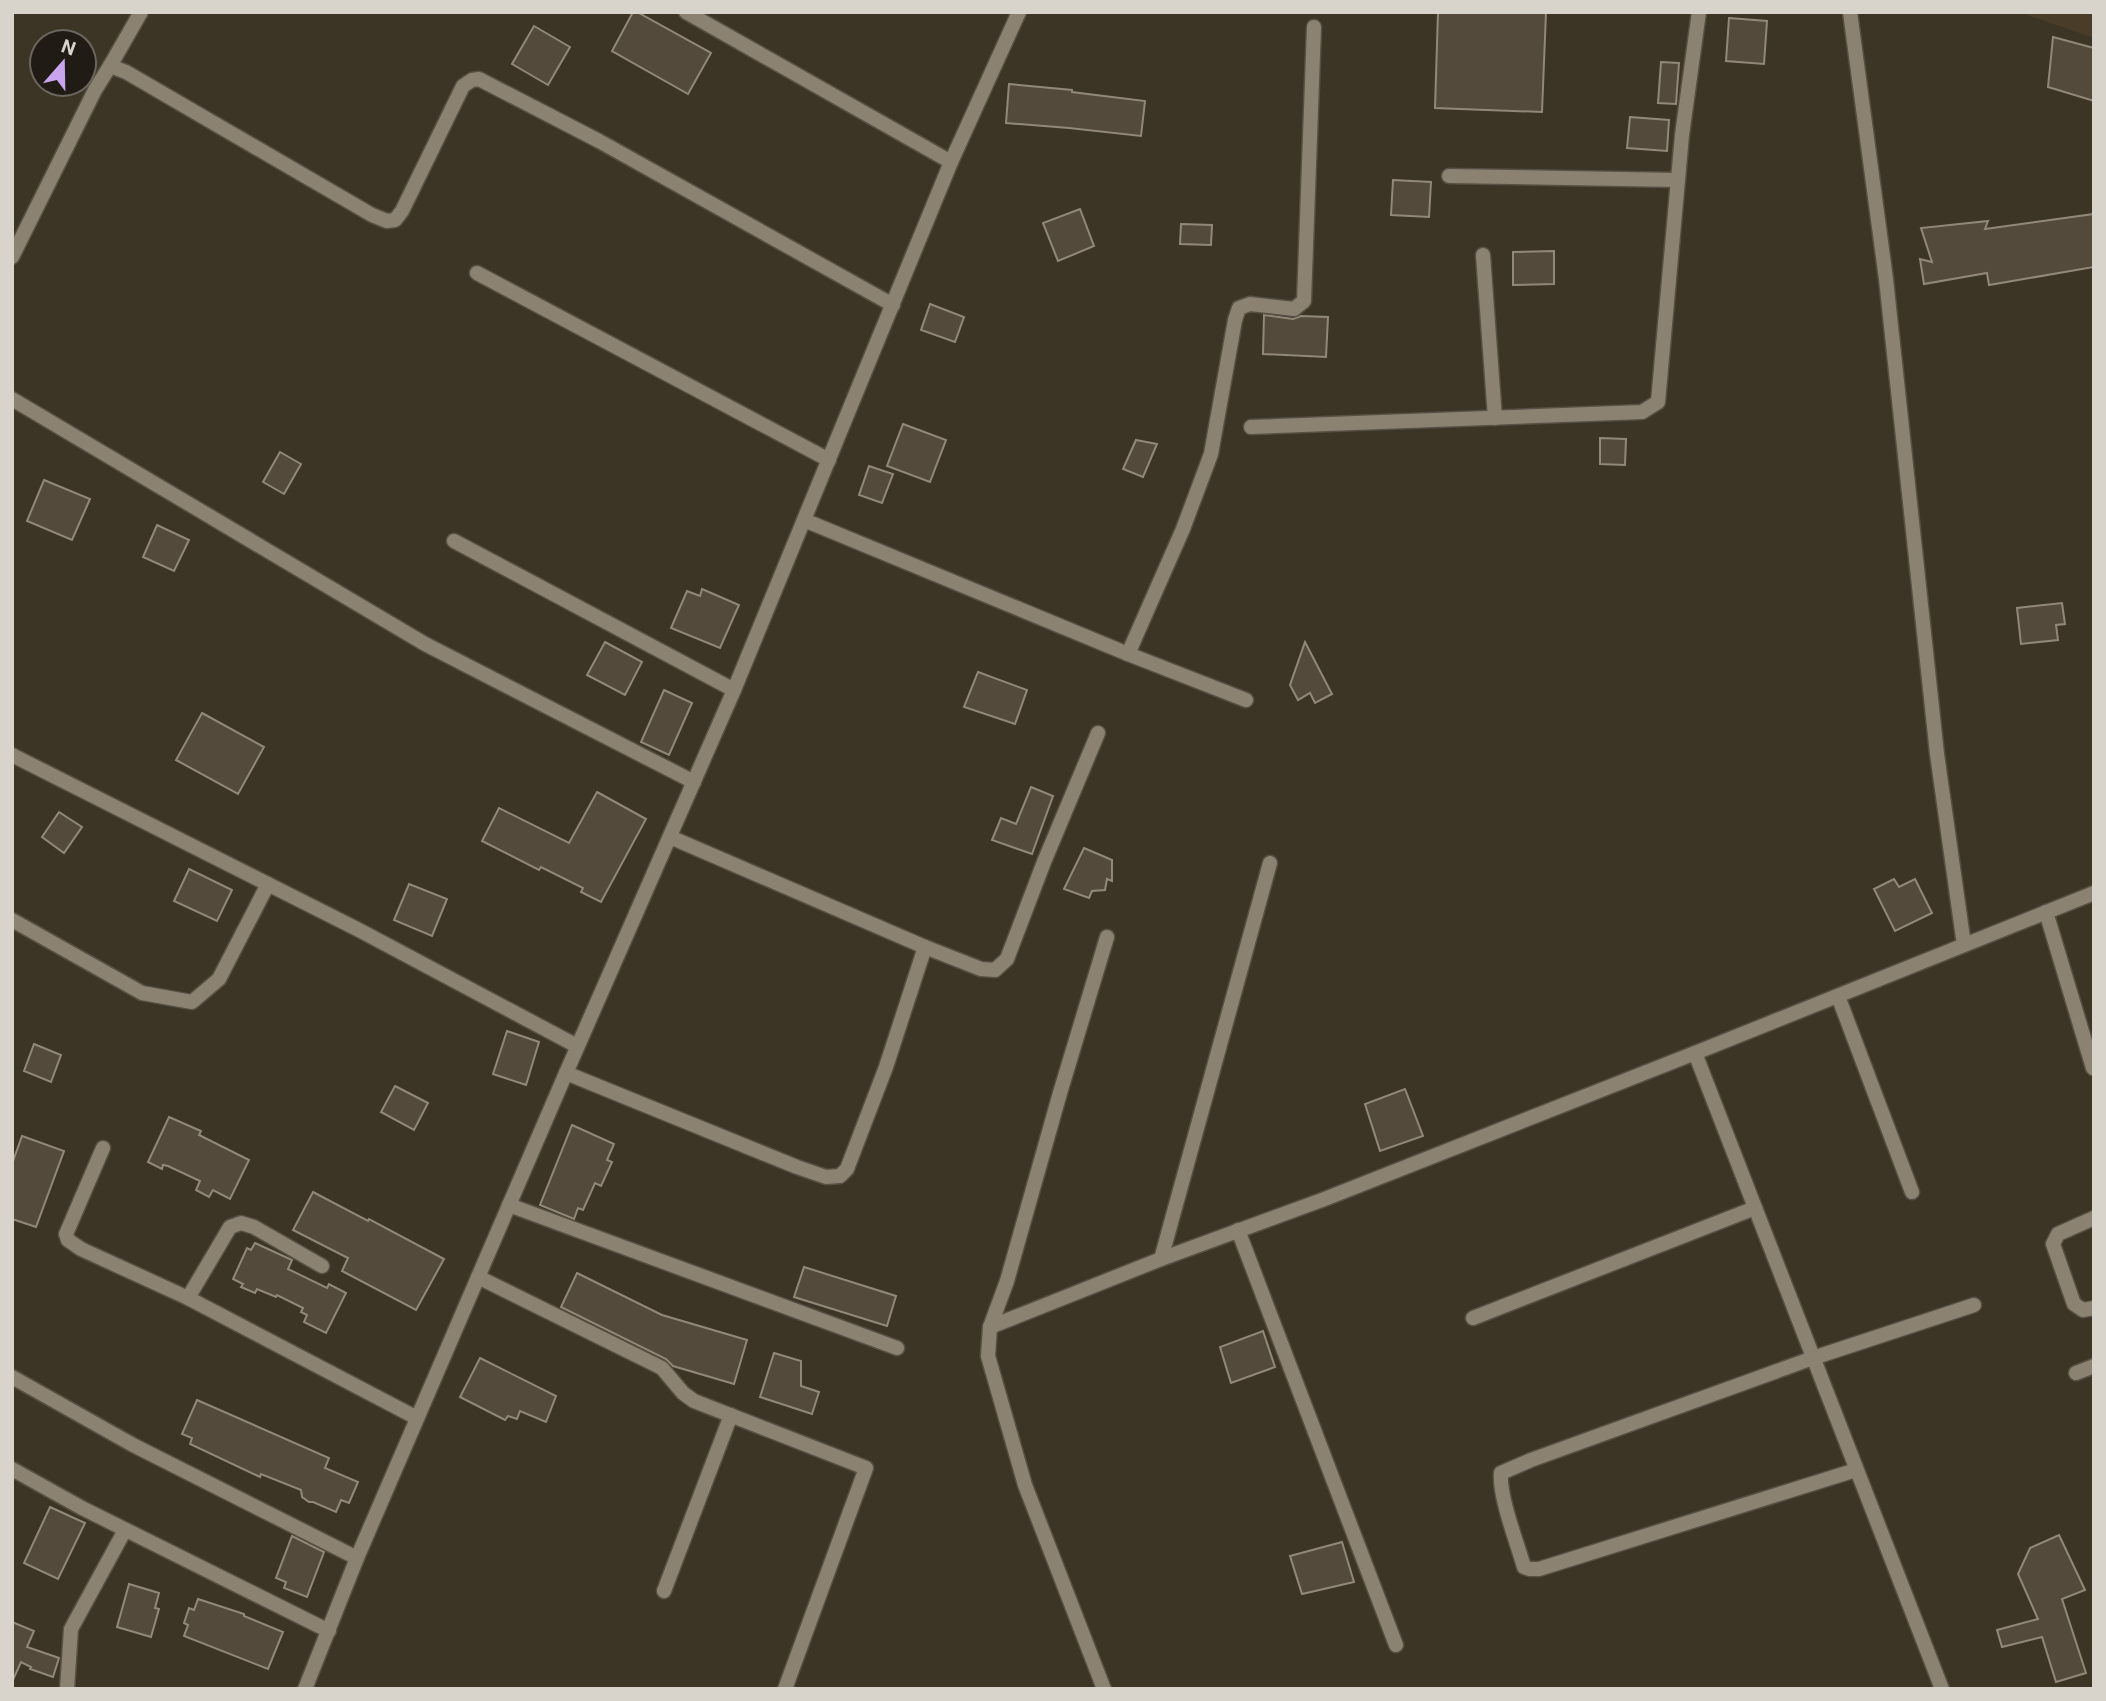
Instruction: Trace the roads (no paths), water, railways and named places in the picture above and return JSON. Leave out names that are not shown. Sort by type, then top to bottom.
[{"type":"street","points":[[12,257],[95,90],[141,12]]},
{"type":"street","points":[[686,12],[951,162]]},
{"type":"street","points":[[305,1689],[417,1418],[734,690],[951,162],[1018,12]]},
{"type":"street","points":[[1251,427],[1642,412],[1658,402],[1682,135],[1699,12]]},
{"type":"street","points":[[1850,12],[1886,279],[1937,754],[1964,945]]},
{"type":"street","points":[[1128,654],[1183,528],[1211,454],[1239,308],[1251,304],[1294,309],[1304,301],[1314,27]]},
{"type":"street","points":[[110,66],[126,72],[372,215],[387,221],[395,220],[402,211],[463,86],[479,79],[599,141],[893,305]]},
{"type":"street","points":[[1448,176],[1678,180]]},
{"type":"street","points":[[1483,255],[1495,418]]},
{"type":"street","points":[[477,273],[829,460]]},
{"type":"street","points":[[12,399],[425,645],[694,782]]},
{"type":"street","points":[[804,520],[1246,700]]},
{"type":"street","points":[[454,541],[734,690]]},
{"type":"street","points":[[670,837],[925,947],[981,969],[995,970],[1007,959],[1098,733]]},
{"type":"street","points":[[12,755],[268,884],[578,1046]]},
{"type":"street","points":[[1161,1259],[1270,863]]},
{"type":"street","points":[[12,920],[142,993],[192,1002],[219,979],[268,884]]},
{"type":"street","points":[[990,1327],[1695,1054],[2094,893]]},
{"type":"street","points":[[2046,912],[2093,1069]]},
{"type":"street","points":[[1104,1689],[1025,1485],[988,1356],[990,1327],[1007,1282],[1107,937]]},
{"type":"street","points":[[566,1073],[797,1167],[826,1177],[840,1176],[847,1168],[886,1067],[925,947]]},
{"type":"street","points":[[1838,996],[1912,1192]]},
{"type":"street","points":[[1695,1054],[1942,1689]]},
{"type":"street","points":[[103,1148],[66,1234],[68,1240],[80,1249],[188,1298],[417,1418]]},
{"type":"street","points":[[509,1205],[897,1349]]},
{"type":"street","points":[[1473,1318],[1755,1208]]},
{"type":"street","points":[[2094,1218],[2058,1234],[2053,1244],[2074,1304],[2083,1310],[2094,1308]]},
{"type":"street","points":[[188,1298],[230,1227],[241,1223],[254,1227],[322,1266]]},
{"type":"street","points":[[1238,1230],[1396,1645]]},
{"type":"street","points":[[478,1277],[662,1368],[683,1393],[694,1401],[866,1468],[785,1689]]},
{"type":"street","points":[[1856,1470],[1539,1569],[1524,1567],[1501,1479],[1501,1473],[1506,1469],[1813,1358],[1974,1305]]},
{"type":"street","points":[[2076,1373],[2094,1366]]},
{"type":"street","points":[[12,1377],[133,1445],[357,1558]]},
{"type":"street","points":[[664,1591],[731,1415]]},
{"type":"street","points":[[12,1469],[125,1530],[329,1631]]},
{"type":"street","points":[[67,1689],[71,1629],[125,1530]]}]
